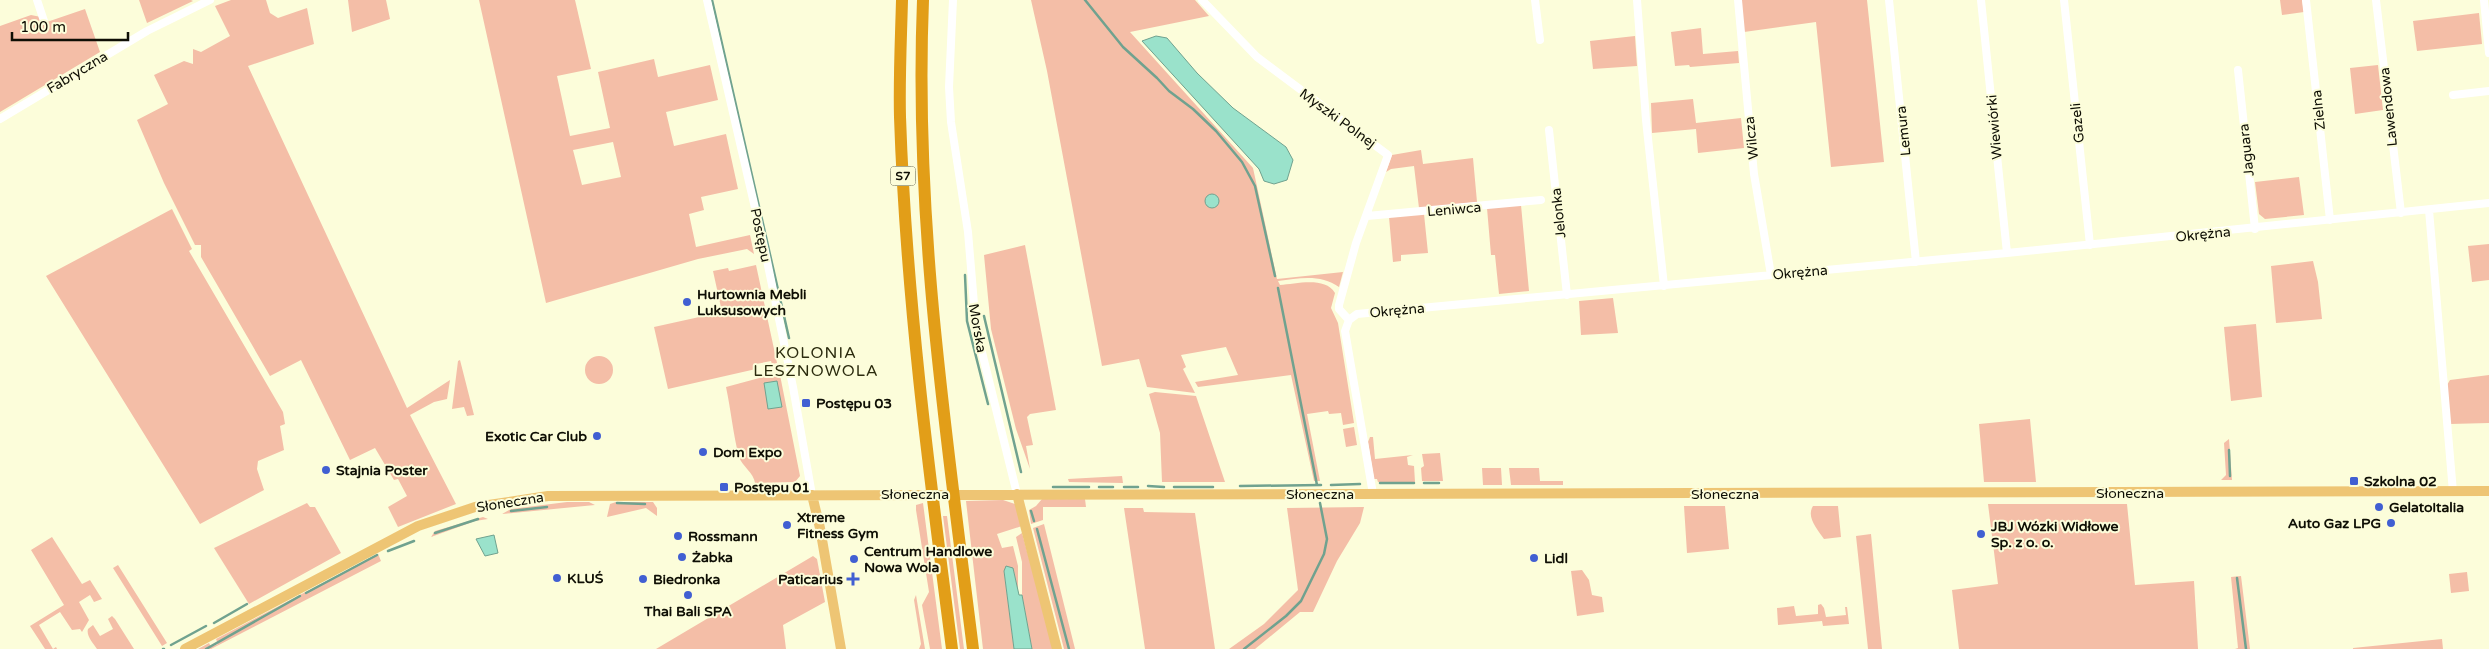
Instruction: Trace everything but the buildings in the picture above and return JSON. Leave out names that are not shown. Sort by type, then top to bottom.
[{"type":"highway","name":"S7","points":[[902,0],[900,115],[906,238],[920,401],[952,649]]},
{"type":"highway","name":"S7","points":[[923,0],[922,56],[926,240],[932,314],[973,649]]},
{"type":"main road","name":"Słoneczna","points":[[185,649],[399,535],[438,518],[474,507],[548,496],[2489,491]]},
{"type":"main road","name":"Morska","points":[[1017,494],[1057,649]]},
{"type":"main road","name":"Postępu","points":[[812,495],[820,528],[841,649]]},
{"type":"street","points":[[37,0],[44,21]]},
{"type":"street","name":"Fabryczna","points":[[0,119],[147,31],[210,0]]},
{"type":"street","name":"Postępu","points":[[708,0],[765,251],[793,387],[812,495]]},
{"type":"street","name":"Morska","points":[[953,0],[949,86],[951,122],[968,232],[974,311],[1017,494]]},
{"type":"street","name":"Myszki Polnej","points":[[1202,0],[1257,57],[1387,154],[1389,158],[1352,255],[1339,304],[1339,309],[1349,320]]},
{"type":"street","points":[[1535,0],[1540,40]]},
{"type":"street","points":[[1637,0],[1645,106],[1664,286]]},
{"type":"street","name":"Wilcza","points":[[1738,0],[1754,174],[1771,275]]},
{"type":"street","name":"Lemura","points":[[1889,0],[1916,262]]},
{"type":"street","name":"Wiewiórki","points":[[1981,0],[2007,253]]},
{"type":"street","name":"Gazeli","points":[[2064,0],[2090,245]]},
{"type":"street","name":"Zielna","points":[[2306,0],[2330,220]]},
{"type":"street","name":"Lawendowa","points":[[2376,0],[2401,213]]},
{"type":"street","points":[[2484,0],[2489,53]]},
{"type":"street","name":"Jaguara","points":[[2238,70],[2254,229]]},
{"type":"street","points":[[2453,94],[2489,91]]},
{"type":"street","name":"Jelonka","points":[[1549,130],[1566,295]]},
{"type":"street","name":"Leniwca","points":[[1367,216],[1542,200]]},
{"type":"street","name":"Okrężna","points":[[1349,320],[1363,313],[2254,229],[2489,203]]},
{"type":"street","points":[[2429,210],[2453,492]]},
{"type":"street","points":[[1349,320],[1345,331],[1373,494]]},
{"type":"shaded area","points":[[139,0],[191,0],[193,1],[147,23]]},
{"type":"shaded area","points":[[231,0],[266,0],[270,13],[278,18],[307,8],[314,44],[248,66],[407,408],[450,380],[447,399],[434,402],[410,415],[456,504],[398,527],[388,507],[407,496],[398,479],[394,480],[375,448],[350,460],[301,360],[270,376],[201,257],[201,245],[195,245],[164,183],[137,120],[168,104],[154,75],[184,61],[193,64],[193,49],[201,52],[230,36],[215,6]]},
{"type":"shaded area","points":[[348,0],[386,0],[390,19],[352,32]]},
{"type":"shaded area","points":[[479,0],[575,0],[591,69],[557,76],[570,136],[610,128],[598,72],[654,59],[658,77],[710,65],[718,100],[666,112],[674,146],[726,134],[738,189],[701,197],[704,210],[689,214],[696,247],[750,235],[754,254],[747,249],[698,259],[546,303]],"holes":[[[613,142],[621,177],[582,185],[573,150]]]},
{"type":"shaded area","points":[[1031,0],[1195,0],[1209,16],[1130,32],[1253,168],[1277,279],[1343,272],[1339,287],[1325,280],[1310,278],[1278,281],[1280,285],[1310,282],[1324,284],[1335,293],[1331,308],[1338,323],[1354,423],[1343,425],[1341,413],[1329,414],[1328,411],[1307,414],[1320,481],[1314,481],[1291,375],[1198,387],[1195,382],[1238,375],[1226,347],[1181,355],[1186,367],[1183,369],[1195,393],[1147,387],[1139,359],[1102,366],[1047,71]]},
{"type":"shaded area","points":[[1741,0],[1867,0],[1884,162],[1831,167],[1816,22],[1744,32]]},
{"type":"shaded area","points":[[2280,0],[2302,0],[2304,12],[2282,15]]},
{"type":"shaded area","points":[[85,9],[100,52],[0,112],[0,26],[31,15],[41,17],[44,23]]},
{"type":"shaded area","points":[[2479,13],[2482,44],[2417,51],[2413,21]]},
{"type":"shaded area","points":[[1701,28],[1703,54],[1738,51],[1739,63],[1690,67],[1689,65],[1675,66],[1671,32]]},
{"type":"shaded area","points":[[1635,36],[1637,66],[1593,69],[1590,41]]},
{"type":"shaded area","points":[[2378,65],[2383,110],[2355,114],[2350,68]]},
{"type":"shaded area","points":[[1693,99],[1696,123],[1741,118],[1744,148],[1698,153],[1696,129],[1652,133],[1651,103]]},
{"type":"shaded area","points":[[1421,150],[1423,164],[1473,158],[1477,202],[1419,208],[1414,166],[1391,169],[1386,172],[1392,155]]},
{"type":"shaded area","points":[[2299,177],[2304,215],[2265,219],[2259,214],[2255,182]]},
{"type":"shaded area","points":[[1521,205],[1529,291],[1499,294],[1495,255],[1491,255],[1487,208]]},
{"type":"shaded area","points":[[172,209],[192,249],[189,251],[283,412],[285,424],[280,426],[284,450],[258,461],[257,469],[264,490],[200,524],[46,276]]},
{"type":"shaded area","points":[[1424,214],[1428,253],[1401,255],[1401,261],[1393,262],[1389,217]]},
{"type":"shaded area","points":[[2489,244],[2489,280],[2472,282],[2468,246]]},
{"type":"shaded area","points":[[1025,245],[1056,410],[1030,414],[1027,417],[1033,445],[1026,446],[1030,469],[1016,429],[991,329],[984,255]]},
{"type":"shaded area","points":[[2313,261],[2318,282],[2322,319],[2276,323],[2271,266]]},
{"type":"shaded area","points":[[756,265],[777,363],[772,364],[771,361],[756,364],[756,369],[668,389],[654,327],[722,312],[713,271],[728,268],[729,271]]},
{"type":"shaded area","points":[[1613,298],[1618,333],[1581,335],[1579,301]]},
{"type":"shaded area","points":[[2256,324],[2262,397],[2231,401],[2224,327]]},
{"type":"shaded area","points":[[599,356],[609,360],[613,370],[609,380],[599,384],[589,380],[585,370],[589,360]]},
{"type":"shaded area","points":[[460,360],[474,415],[467,416],[464,407],[452,409],[458,361]]},
{"type":"shaded area","points":[[771,375],[780,375],[800,476],[795,482],[755,483],[739,457],[726,387]]},
{"type":"shaded area","points":[[2489,375],[2489,423],[2450,424],[2447,385],[2450,380]]},
{"type":"shaded area","points":[[1155,392],[1196,396],[1225,482],[1162,482],[1160,433],[1149,394]]},
{"type":"shaded area","points":[[2030,419],[2036,482],[1984,482],[1979,424]]},
{"type":"shaded area","points":[[1354,427],[1357,445],[1346,447],[1343,429]]},
{"type":"shaded area","points":[[1370,437],[1373,437],[1375,459],[1413,455],[1407,457],[1408,465],[1414,466],[1415,482],[1378,482],[1377,479],[1374,479],[1368,442]]},
{"type":"shaded area","points":[[2229,439],[2232,480],[2221,480],[2226,475],[2224,443]]},
{"type":"shaded area","points":[[1440,453],[1443,481],[1422,481],[1421,468],[1424,466],[1422,454]]},
{"type":"shaded area","points":[[1482,468],[1501,468],[1502,485],[1483,485]]},
{"type":"shaded area","points":[[1509,468],[1539,468],[1540,481],[1563,481],[1563,485],[1511,485]]},
{"type":"shaded area","points":[[1122,476],[1123,483],[1069,482],[1068,479]]},
{"type":"shaded area","points":[[1042,499],[1085,499],[1086,507],[1043,507],[1043,520],[1031,524],[1029,510]]},
{"type":"shaded area","points":[[1003,500],[1015,504],[1022,526],[997,534],[1002,548],[1013,546],[1018,566],[1018,591],[1013,568],[1004,571],[1014,649],[983,649],[966,501]]},
{"type":"shaded area","points":[[567,502],[589,502],[595,505],[502,514],[511,509]]},
{"type":"shaded area","points":[[616,502],[653,502],[657,508],[657,516],[646,508],[607,517],[610,504]]},
{"type":"shaded area","points":[[307,503],[310,507],[315,507],[341,553],[249,604],[214,548]]},
{"type":"shaded area","points":[[923,503],[942,649],[930,649],[922,605],[929,592],[916,505]]},
{"type":"shaded area","points":[[1988,504],[2127,504],[2135,585],[2194,581],[2198,649],[1959,649],[1952,590],[1998,584]]},
{"type":"shaded area","points":[[1684,506],[1725,506],[1729,549],[1687,553]]},
{"type":"shaded area","points":[[1813,506],[1838,506],[1841,537],[1824,539],[1812,519],[1811,510]]},
{"type":"shaded area","points":[[1364,507],[1360,523],[1337,561],[1313,612],[1300,612],[1255,649],[1229,649],[1264,624],[1298,590],[1287,508]]},
{"type":"shaded area","points":[[1124,508],[1143,508],[1144,512],[1195,513],[1215,649],[1145,649]]},
{"type":"shaded area","points":[[943,516],[947,516],[964,649],[960,649]]},
{"type":"shaded area","points":[[483,517],[488,519],[475,521],[431,537],[435,531]]},
{"type":"shaded area","points":[[1044,524],[1075,649],[1064,649],[1033,528]]},
{"type":"shaded area","points":[[1022,533],[1054,649],[1032,649],[1022,595],[1022,562],[1016,537]]},
{"type":"shaded area","points":[[1871,534],[1882,649],[1868,649],[1856,536]]},
{"type":"shaded area","points":[[52,537],[82,584],[90,580],[102,599],[94,602],[90,595],[79,602],[89,620],[82,632],[80,629],[72,630],[60,612],[39,625],[53,649],[45,649],[30,626],[64,605],[31,550]]},
{"type":"shaded area","points":[[378,554],[381,561],[211,649],[198,649],[209,643],[211,647],[218,644],[216,639]]},
{"type":"shaded area","points":[[813,556],[817,559],[825,602],[783,625],[786,649],[656,649]]},
{"type":"shaded area","points":[[118,565],[167,643],[162,646],[113,568]]},
{"type":"shaded area","points":[[1582,570],[1589,580],[1592,595],[1602,597],[1604,612],[1577,616],[1571,571]]},
{"type":"shaded area","points":[[2467,572],[2469,591],[2451,593],[2449,574]]},
{"type":"shaded area","points":[[2241,576],[2250,649],[2235,649],[2238,648],[2231,577]]},
{"type":"shaded area","points":[[916,595],[925,649],[919,649],[921,644],[914,600]]},
{"type":"shaded area","points":[[1821,604],[1826,617],[1846,615],[1845,607],[1847,607],[1849,624],[1823,626],[1822,621],[1778,625],[1777,608],[1794,606],[1796,616],[1818,614],[1818,605]]},
{"type":"shaded area","points":[[112,616],[134,649],[97,649],[92,642],[88,629],[93,625],[100,636],[113,629],[108,619]]},
{"type":"shaded area","points":[[2442,639],[2443,649],[2353,649],[2353,648]]},
{"type":"water","points":[[1156,36],[1167,38],[1197,73],[1233,108],[1286,147],[1293,160],[1287,180],[1274,184],[1264,181],[1259,169],[1142,41]]},
{"type":"water","points":[[1209,194],[1215,194],[1219,201],[1215,208],[1209,208],[1205,204],[1205,198]]},
{"type":"water","points":[[777,381],[782,407],[768,409],[764,383]]},
{"type":"water","points":[[494,535],[498,553],[485,556],[476,539]]},
{"type":"water","points":[[1006,566],[1013,568],[1019,595],[1022,595],[1032,649],[1014,649],[1004,571]]},
{"type":"waterway","points":[[712,0],[789,338]]},
{"type":"waterway","points":[[1085,0],[1123,47],[1169,91],[1193,109],[1216,131],[1242,162],[1255,186],[1275,276]]},
{"type":"waterway","points":[[965,275],[967,321],[988,404]]},
{"type":"waterway","points":[[1278,288],[1317,485]]},
{"type":"waterway","points":[[984,316],[1021,472]]},
{"type":"waterway","points":[[2229,450],[2230,476]]},
{"type":"waterway","points":[[1380,483],[1414,483]]},
{"type":"waterway","points":[[1424,483],[1439,483]]},
{"type":"waterway","points":[[1331,485],[1360,484]]},
{"type":"waterway","points":[[1240,486],[1321,485]]},
{"type":"waterway","points":[[1148,486],[1164,487]]},
{"type":"waterway","points":[[1053,487],[1089,487]]},
{"type":"waterway","points":[[1099,487],[1113,487]]},
{"type":"waterway","points":[[1124,487],[1138,487]]},
{"type":"waterway","points":[[1174,487],[1213,487]]},
{"type":"waterway","points":[[617,503],[645,504]]},
{"type":"waterway","points":[[1244,649],[1286,616],[1301,601],[1324,554],[1327,539],[1320,503]]},
{"type":"waterway","points":[[511,511],[547,507]]},
{"type":"waterway","points":[[1031,511],[1034,521]]},
{"type":"waterway","points":[[435,533],[478,519]]},
{"type":"waterway","points":[[1037,529],[1069,649]]},
{"type":"waterway","points":[[388,551],[414,541]]},
{"type":"waterway","points":[[306,593],[377,555]]},
{"type":"waterway","points":[[2237,578],[2246,649]]},
{"type":"waterway","points":[[206,649],[300,596]]},
{"type":"waterway","points":[[214,623],[247,604]]},
{"type":"waterway","points":[[171,645],[206,626]]},
{"type":"place","name":"Hurtownia Mebli Luksusowych","points":[[687,302]]},
{"type":"place","name":"Postępu 03","points":[[806,403]]},
{"type":"place","name":"Exotic Car Club","points":[[597,436]]},
{"type":"place","name":"Dom Expo","points":[[703,452]]},
{"type":"place","name":"Stajnia Poster","points":[[326,470]]},
{"type":"place","name":"Szkolna 02","points":[[2354,481]]},
{"type":"place","name":"Postępu 01","points":[[724,487]]},
{"type":"place","name":"GelatoItalia","points":[[2379,507]]},
{"type":"place","name":"Auto Gaz LPG","points":[[2391,523]]},
{"type":"place","name":"Xtreme Fitness Gym","points":[[787,525]]},
{"type":"place","name":"JBJ Wózki Widłowe Sp. z o. o.","points":[[1981,534]]},
{"type":"place","name":"Rossmann","points":[[678,536]]},
{"type":"place","name":"Żabka","points":[[682,557]]},
{"type":"place","name":"Lidl","points":[[1534,558]]},
{"type":"place","name":"Centrum Handlowe Nowa Wola","points":[[854,559]]},
{"type":"place","name":"KLUŚ","points":[[557,578]]},
{"type":"place","name":"Biedronka","points":[[643,579]]},
{"type":"place","name":"Paticarius","points":[[853,579]]},
{"type":"place","name":"Thai Bali SPA","points":[[688,595]]},
{"type":"district","name":"KOLONIA LESZNOWOLA","points":[[816,361]]}]
